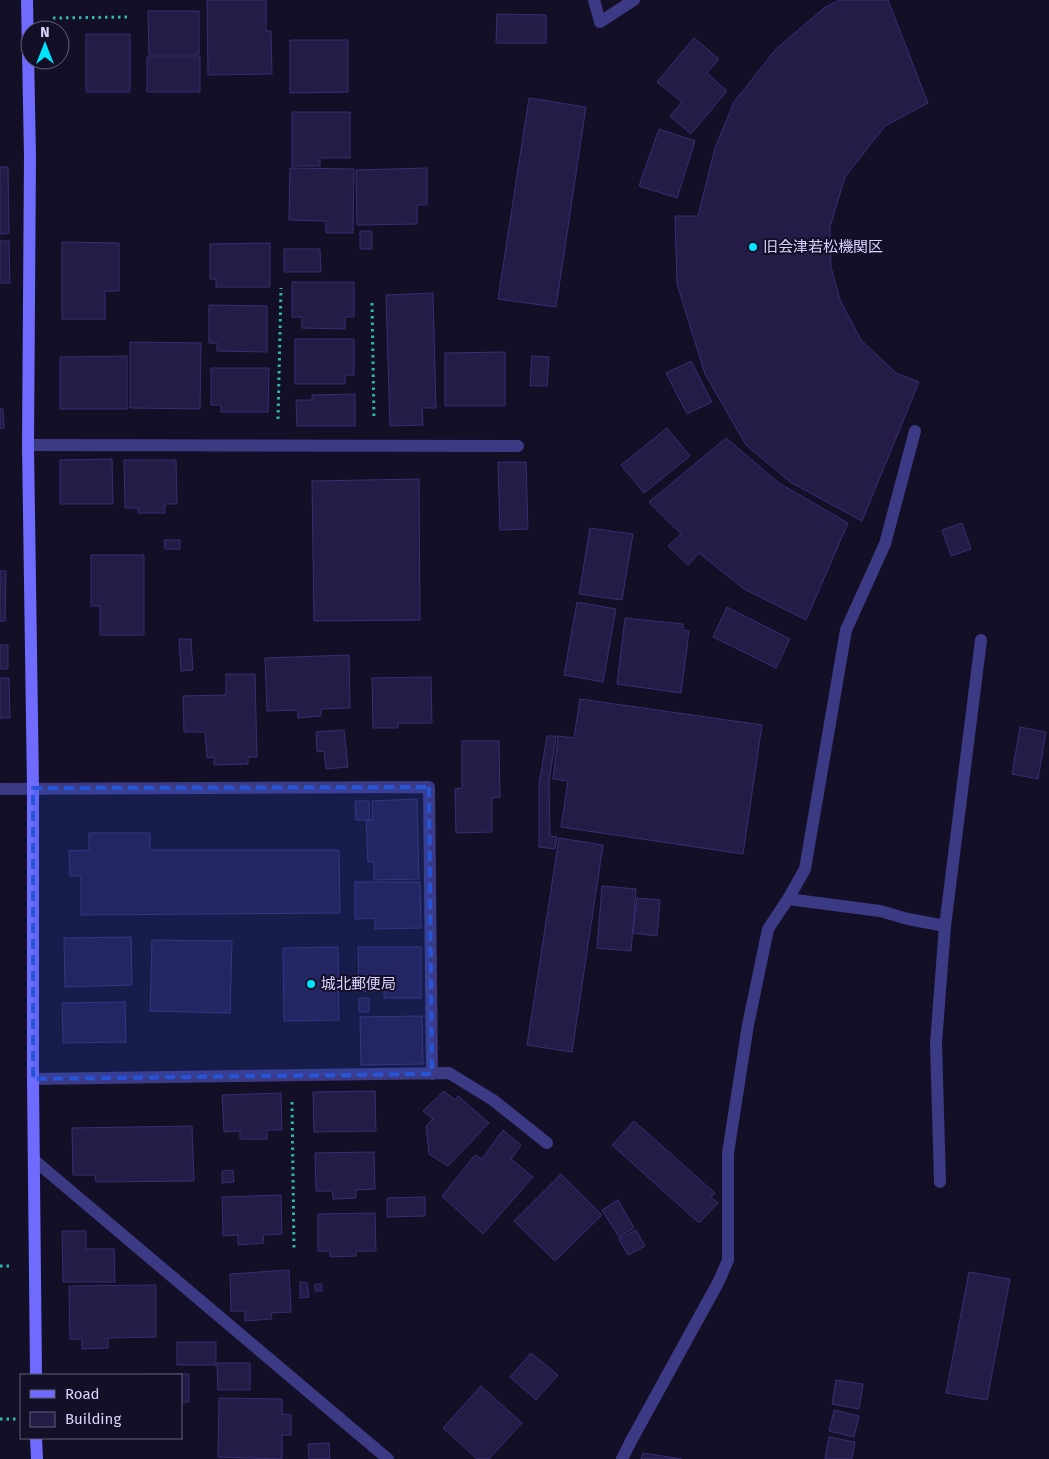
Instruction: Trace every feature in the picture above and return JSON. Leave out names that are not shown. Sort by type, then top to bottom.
[{"type":"street","points":[[27,0],[30,156],[28,445],[33,788],[36,1374]]},
{"type":"street","points":[[594,0],[600,22],[634,0]]},
{"type":"street","points":[[622,1459],[719,1281],[728,1260],[728,1153],[748,1025],[768,929],[788,899],[804,869],[846,630],[885,544],[915,431]]},
{"type":"street","points":[[28,445],[518,446]]},
{"type":"street","points":[[940,1182],[936,1043],[945,926],[981,640]]},
{"type":"street","points":[[0,789],[429,787],[432,1074]]},
{"type":"street","points":[[788,899],[880,911],[945,926]]},
{"type":"street","points":[[33,1079],[449,1073],[493,1100],[547,1143]]},
{"type":"street","points":[[34,1160],[388,1459]]},
{"type":"street","points":[[36,1439],[37,1459]]},
{"type":"path","points":[[27,18],[129,17]]},
{"type":"path","points":[[278,445],[280,288]]},
{"type":"path","points":[[372,303],[374,446]]},
{"type":"path","points":[[292,1076],[294,1251]]},
{"type":"path","points":[[0,1419],[20,1419]]},
{"type":"highlighted area","points":[[429,787],[432,1074],[33,1079],[33,788]]},
{"type":"building","points":[[207,0],[266,0],[266,31],[271,31],[272,74],[208,75]]},
{"type":"building","name":"旧会津若松機関区","points":[[839,0],[888,0],[928,103],[885,126],[845,177],[830,227],[831,267],[840,300],[861,340],[896,373],[919,382],[862,521],[790,482],[746,445],[705,374],[677,284],[675,216],[698,216],[715,148],[734,102],[776,49],[824,8]]},
{"type":"building","points":[[148,11],[199,11],[199,55],[149,55]]},
{"type":"building","points":[[497,14],[546,15],[546,43],[496,43]]},
{"type":"building","points":[[86,34],[130,34],[130,92],[86,92]]},
{"type":"building","points":[[694,38],[719,59],[707,73],[727,91],[691,134],[670,116],[682,102],[657,82]]},
{"type":"building","points":[[290,40],[348,40],[348,92],[290,93]]},
{"type":"building","points":[[147,57],[200,57],[200,92],[147,92]]},
{"type":"building","points":[[529,98],[586,107],[556,307],[498,299]]},
{"type":"building","points":[[292,112],[350,112],[350,158],[320,158],[320,166],[292,166]]},
{"type":"building","points":[[659,129],[695,141],[677,198],[639,186]]},
{"type":"building","points":[[0,167],[8,167],[9,233],[0,234]]},
{"type":"building","points":[[290,168],[354,169],[353,233],[326,233],[326,221],[289,220]]},
{"type":"building","points":[[427,168],[427,205],[417,205],[417,224],[357,225],[356,170]]},
{"type":"building","points":[[360,231],[372,231],[372,249],[360,249]]},
{"type":"building","points":[[0,241],[9,241],[10,283],[0,283]]},
{"type":"building","points":[[62,242],[119,243],[119,291],[105,291],[105,319],[62,319]]},
{"type":"building","points":[[270,243],[270,287],[216,287],[216,279],[210,279],[210,244]]},
{"type":"building","points":[[284,249],[320,249],[321,272],[284,272]]},
{"type":"building","points":[[292,282],[354,282],[354,317],[345,317],[345,329],[302,328],[302,317],[292,317]]},
{"type":"building","points":[[433,293],[436,408],[422,408],[423,425],[390,426],[386,295]]},
{"type":"building","points":[[209,305],[267,306],[267,352],[217,351],[217,343],[209,343]]},
{"type":"building","points":[[295,339],[354,339],[354,375],[345,375],[345,384],[295,384]]},
{"type":"building","points":[[130,342],[201,343],[200,409],[130,408]]},
{"type":"building","points":[[505,352],[505,406],[445,406],[445,353]]},
{"type":"building","points":[[127,356],[127,409],[60,409],[60,357]]},
{"type":"building","points":[[532,356],[549,357],[547,386],[530,386]]},
{"type":"building","points":[[691,361],[712,402],[687,414],[666,373]]},
{"type":"building","points":[[211,368],[269,368],[268,412],[221,412],[221,405],[211,405]]},
{"type":"building","points":[[355,394],[355,426],[297,426],[296,400],[312,400],[312,395]]},
{"type":"building","points":[[0,409],[3,409],[4,428],[0,429]]},
{"type":"building","points":[[667,428],[690,456],[644,493],[621,465]]},
{"type":"building","points":[[726,438],[779,483],[848,523],[806,620],[744,589],[699,553],[688,565],[668,546],[681,534],[649,502]]},
{"type":"building","points":[[112,459],[113,504],[60,504],[60,460]]},
{"type":"building","points":[[124,460],[176,460],[177,504],[165,504],[165,513],[138,513],[138,508],[125,508]]},
{"type":"building","points":[[498,462],[526,462],[528,529],[500,530]]},
{"type":"building","points":[[419,479],[420,620],[314,621],[312,481]]},
{"type":"building","points":[[962,523],[971,549],[951,556],[942,530]]},
{"type":"building","points":[[590,528],[633,534],[622,600],[579,594]]},
{"type":"building","points":[[164,540],[180,540],[180,549],[165,549]]},
{"type":"building","points":[[91,555],[144,555],[144,635],[100,635],[100,606],[91,606]]},
{"type":"building","points":[[0,571],[6,571],[5,621],[0,621]]},
{"type":"building","points":[[577,602],[616,609],[603,682],[564,675]]},
{"type":"building","points":[[727,607],[790,639],[776,668],[713,637]]},
{"type":"building","points":[[625,618],[683,624],[683,630],[689,631],[681,693],[617,684]]},
{"type":"building","points":[[179,639],[191,639],[193,670],[181,671]]},
{"type":"building","points":[[0,645],[8,645],[8,669],[0,669]]},
{"type":"building","points":[[349,655],[350,708],[321,709],[321,716],[298,718],[298,710],[267,711],[265,658]]},
{"type":"building","points":[[226,674],[255,674],[257,757],[248,757],[248,764],[214,765],[214,757],[207,758],[205,732],[184,732],[183,696],[226,695]]},
{"type":"building","points":[[431,677],[432,723],[398,723],[398,728],[373,728],[372,678]]},
{"type":"building","points":[[0,678],[9,678],[10,718],[0,718]]},
{"type":"building","points":[[580,699],[762,725],[743,854],[561,827],[568,781],[553,779],[558,736],[574,738]]},
{"type":"building","points":[[1020,727],[1046,732],[1038,779],[1012,774]]},
{"type":"building","points":[[344,730],[348,767],[326,769],[324,751],[317,752],[316,732]]},
{"type":"building","points":[[547,736],[556,736],[549,782],[550,836],[557,837],[555,849],[539,847],[539,785]]},
{"type":"building","points":[[462,741],[499,741],[500,797],[492,798],[492,832],[456,833],[455,789],[462,788]]},
{"type":"building","points":[[417,799],[419,879],[374,880],[374,862],[368,862],[366,820],[373,820],[372,801]]},
{"type":"building","points":[[355,801],[369,801],[370,820],[356,820]]},
{"type":"building","points":[[89,833],[150,833],[150,850],[339,850],[340,913],[81,915],[81,876],[70,876],[69,851],[89,850]]},
{"type":"building","points":[[559,838],[603,845],[572,1052],[527,1045]]},
{"type":"building","points":[[355,882],[420,882],[421,928],[375,929],[375,918],[355,919]]},
{"type":"building","points":[[602,886],[636,889],[631,951],[597,948]]},
{"type":"building","points":[[637,898],[660,900],[657,936],[633,933]]},
{"type":"building","points":[[131,937],[132,985],[65,987],[64,938]]},
{"type":"building","points":[[152,940],[232,941],[230,1013],[150,1011]]},
{"type":"building","points":[[338,947],[339,1020],[284,1021],[283,948]]},
{"type":"building","points":[[358,947],[421,947],[421,998],[384,998],[384,991],[359,991]]},
{"type":"building","points":[[359,998],[369,998],[369,1012],[359,1012]]},
{"type":"building","points":[[125,1002],[126,1042],[63,1043],[62,1003]]},
{"type":"building","points":[[422,1016],[423,1064],[361,1065],[360,1017]]},
{"type":"building","points":[[375,1091],[376,1131],[314,1132],[313,1092]]},
{"type":"building","points":[[444,1091],[455,1100],[458,1096],[489,1123],[448,1166],[429,1154],[426,1126],[433,1119],[423,1111]]},
{"type":"building","points":[[281,1093],[282,1130],[267,1130],[267,1139],[240,1139],[240,1131],[224,1132],[222,1095]]},
{"type":"building","points":[[634,1121],[715,1193],[711,1197],[718,1203],[699,1223],[612,1145]]},
{"type":"building","points":[[192,1126],[194,1181],[96,1182],[95,1175],[73,1175],[72,1128]]},
{"type":"building","points":[[503,1130],[521,1145],[511,1159],[533,1177],[483,1234],[442,1196],[475,1155],[482,1159]]},
{"type":"building","points":[[374,1152],[375,1189],[356,1190],[356,1198],[333,1199],[332,1191],[316,1191],[315,1153]]},
{"type":"building","points":[[233,1170],[234,1182],[222,1183],[222,1171]]},
{"type":"building","points":[[561,1174],[602,1215],[555,1261],[514,1221]]},
{"type":"building","points":[[281,1195],[282,1234],[263,1235],[264,1243],[238,1245],[238,1235],[223,1236],[222,1197]]},
{"type":"building","points":[[425,1197],[425,1216],[387,1217],[387,1198]]},
{"type":"building","points":[[618,1200],[634,1228],[619,1237],[602,1210]]},
{"type":"building","points":[[375,1213],[376,1251],[356,1251],[356,1256],[330,1257],[330,1251],[318,1251],[318,1214]]},
{"type":"building","points":[[636,1230],[645,1246],[628,1255],[619,1239]]},
{"type":"building","points":[[62,1231],[86,1231],[86,1249],[114,1249],[115,1282],[63,1282]]},
{"type":"building","points":[[289,1270],[291,1312],[271,1313],[272,1319],[245,1321],[245,1311],[231,1311],[230,1274]]},
{"type":"building","points":[[969,1272],[1010,1279],[987,1400],[946,1393]]},
{"type":"building","points":[[300,1282],[307,1283],[309,1297],[300,1298]]},
{"type":"building","points":[[315,1284],[322,1284],[322,1291],[315,1291]]},
{"type":"building","points":[[156,1285],[156,1337],[108,1338],[108,1348],[82,1349],[82,1339],[70,1339],[69,1286]]},
{"type":"building","points":[[177,1342],[216,1342],[216,1365],[177,1365]]},
{"type":"building","points":[[531,1353],[558,1375],[536,1400],[510,1377]]},
{"type":"building","points":[[217,1363],[250,1363],[250,1390],[218,1390]]},
{"type":"building","points":[[182,1374],[189,1374],[189,1402],[182,1402]]},
{"type":"building","points":[[836,1380],[863,1384],[859,1409],[832,1404]]},
{"type":"building","points":[[481,1386],[522,1423],[489,1459],[477,1459],[443,1428]]},
{"type":"building","points":[[219,1398],[282,1399],[282,1414],[291,1415],[291,1435],[282,1435],[282,1459],[218,1457]]},
{"type":"building","points":[[834,1410],[859,1416],[854,1437],[829,1431]]},
{"type":"building","points":[[829,1437],[855,1442],[852,1459],[825,1459]]},
{"type":"building","points":[[329,1443],[330,1459],[309,1459],[308,1444]]},
{"type":"building","points":[[643,1453],[682,1459],[641,1459]]},
{"type":"place","name":"旧会津若松機関区","points":[[753,247]]},
{"type":"place","name":"城北郵便局","points":[[311,984]]}]
